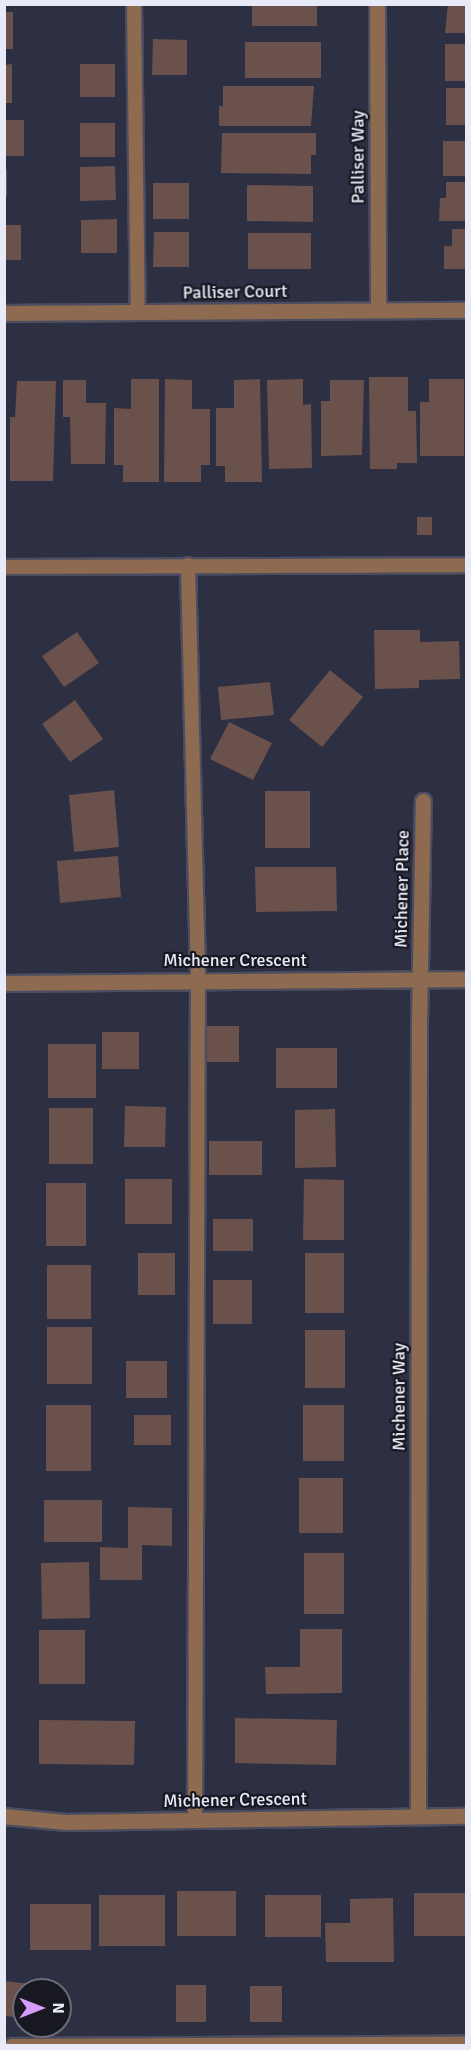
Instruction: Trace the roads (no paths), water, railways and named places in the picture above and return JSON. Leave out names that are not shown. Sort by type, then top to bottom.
[{"type":"street","name":"Palliser Way","points":[[377,4],[378,310]]},
{"type":"street","name":"Palliser Court","points":[[4,313],[466,310]]},
{"type":"street","name":"Michener Place","points":[[420,978],[423,801]]},
{"type":"street","name":"Michener Way","points":[[418,1816],[420,978]]},
{"type":"street","name":"Michener Crescent","points":[[4,983],[466,979]]},
{"type":"street","name":"Michener Crescent","points":[[4,1816],[66,1822],[466,1816]]},
{"type":"lane","points":[[134,4],[138,313]]},
{"type":"lane","points":[[188,565],[198,980],[195,1820]]},
{"type":"lane","points":[[4,567],[466,565]]},
{"type":"lane","points":[[12,2046],[466,2044]]}]
